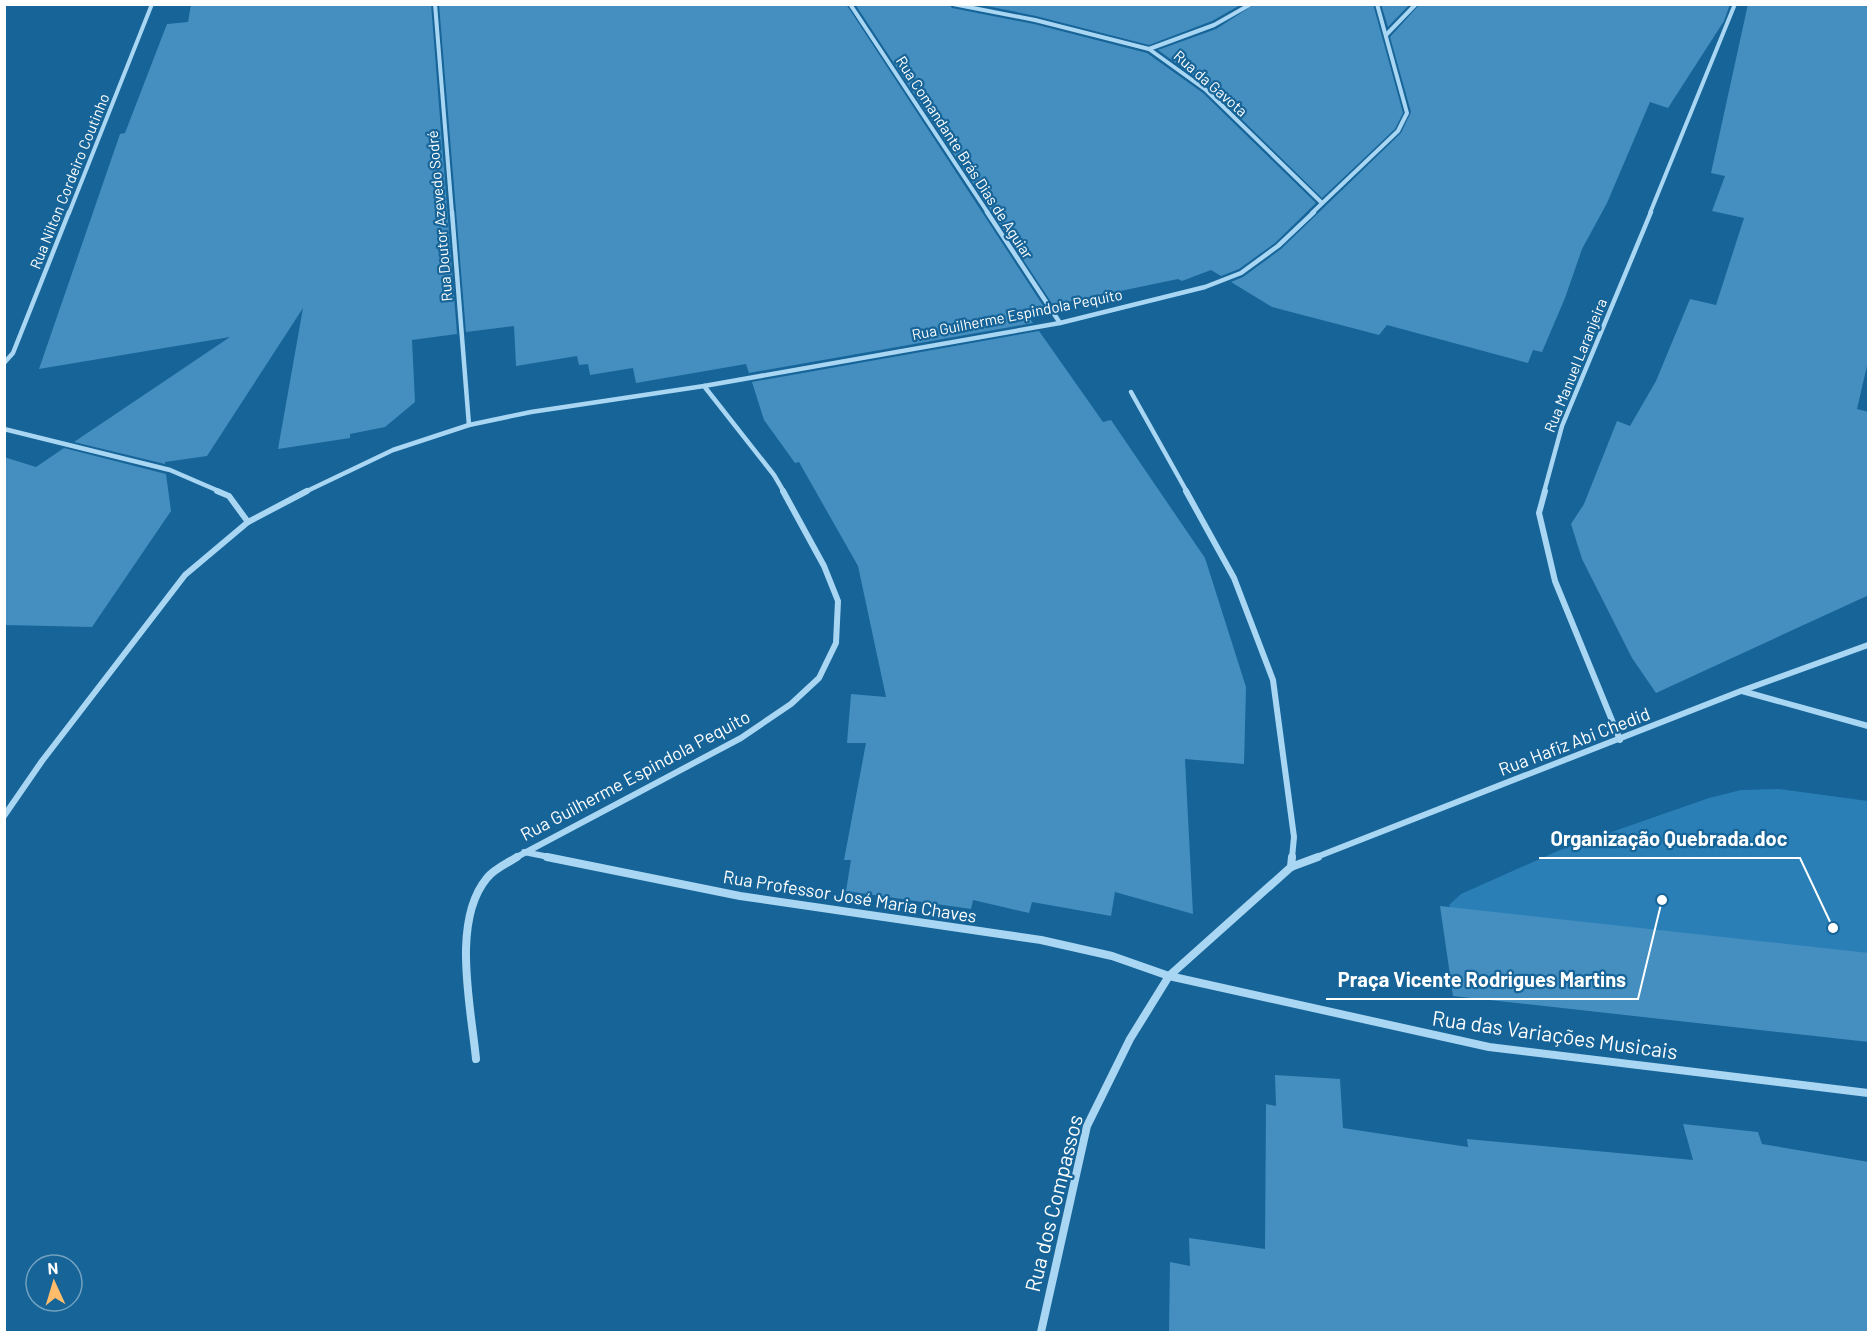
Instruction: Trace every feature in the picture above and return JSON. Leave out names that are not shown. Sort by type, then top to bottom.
[{"type":"street","name":"Rua Nilton Cordeiro Coutinho","points":[[4,363],[13,353],[152,4]]},
{"type":"street","name":"Rua Doutor Azevedo Sodré","points":[[435,4],[469,425]]},
{"type":"street","name":"Rua Comandante Brás Dias de Aguiar","points":[[850,4],[1060,323]]},
{"type":"street","name":"Rua da Gavota","points":[[953,4],[1035,20],[1149,49],[1173,64],[1206,90],[1322,203]]},
{"type":"street","points":[[1149,49],[1214,25],[1251,4]]},
{"type":"street","name":"Rua Guilherme Espindola Pequito","points":[[4,816],[42,761],[185,575],[248,522],[393,450],[469,425],[531,412],[704,386],[1060,323],[1205,287],[1241,273],[1278,246],[1398,131],[1407,113],[1377,4]]},
{"type":"street","points":[[1386,35],[1416,4]]},
{"type":"street","name":"Rua Manuel Laranjeira","points":[[1620,740],[1555,582],[1539,513],[1562,426],[1735,4]]},
{"type":"street","name":"Rua Guilherme Espindola Pequito","points":[[476,1059],[466,953],[470,910],[487,877],[524,852],[741,738],[791,704],[819,678],[836,643],[838,601],[824,566],[774,476],[704,386]]},
{"type":"street","points":[[1131,392],[1234,578],[1273,680],[1294,837],[1291,867]]},
{"type":"street","points":[[4,429],[170,470],[229,496],[248,522]]},
{"type":"street","name":"Rua Hafiz Abi Chedid","points":[[1291,867],[1741,691],[1869,645]]},
{"type":"street","points":[[1741,691],[1869,726]]},
{"type":"street","name":"Rua Professor José Maria Chaves","points":[[524,852],[740,896],[1041,940],[1112,956],[1169,976]]},
{"type":"street","name":"Rua dos Compassos","points":[[1041,1332],[1087,1126],[1130,1039],[1169,976],[1291,867]]},
{"type":"street","name":"Rua das Variações Musicais","points":[[1169,976],[1489,1047],[1869,1093]]},
{"type":"shaded area","points":[[1779,789],[1868,801],[1868,1002],[1454,919],[1449,905],[1461,894],[1560,850],[1709,798],[1741,790]]},
{"type":"building","points":[[191,4],[431,4],[457,334],[412,340],[415,402],[385,427],[350,434],[350,438],[278,449],[303,308],[207,456],[165,462],[165,464],[74,442],[230,337],[39,369],[120,134],[125,133],[167,24],[188,22]]},
{"type":"building","points":[[439,4],[846,4],[1044,307],[1024,311],[1033,323],[749,373],[746,364],[636,383],[633,368],[590,375],[588,364],[579,365],[577,356],[516,366],[514,326],[466,332]]},
{"type":"building","points":[[855,4],[949,4],[952,8],[1034,24],[1147,53],[1203,93],[1316,203],[1275,243],[1239,269],[1221,276],[1211,270],[1182,281],[1178,279],[1053,305]]},
{"type":"building","points":[[977,4],[1242,4],[1212,21],[1149,45],[1036,16]]},
{"type":"building","points":[[1255,4],[1373,4],[1403,113],[1395,129],[1322,198],[1209,87],[1158,50],[1216,29]]},
{"type":"building","points":[[1381,4],[1410,4],[1388,27]]},
{"type":"building","points":[[1420,4],[1730,4],[1724,21],[1668,108],[1650,102],[1607,203],[1582,249],[1565,298],[1542,352],[1533,350],[1528,363],[1387,325],[1379,335],[1272,307],[1231,282],[1243,277],[1281,249],[1401,133],[1411,112],[1390,37]]},
{"type":"building","points":[[1748,4],[1869,4],[1869,357],[1857,409],[1869,412],[1869,595],[1656,693],[1632,658],[1582,559],[1571,524],[1584,504],[1617,421],[1630,426],[1656,381],[1690,299],[1716,305],[1744,218],[1712,211],[1725,176],[1711,173]]},
{"type":"building","points":[[1039,331],[1103,422],[1111,420],[1205,558],[1246,687],[1244,764],[1185,759],[1193,914],[1115,892],[1111,916],[1032,902],[1029,913],[973,900],[971,909],[846,891],[851,860],[844,860],[866,743],[847,743],[851,694],[886,697],[858,566],[799,462],[795,463],[764,420],[752,382]]},
{"type":"building","points":[[64,448],[166,474],[171,511],[92,627],[4,625],[4,457],[36,467]]},
{"type":"building","points":[[1440,906],[1869,953],[1869,1042],[1453,996]]},
{"type":"building","points":[[1275,1075],[1340,1079],[1343,1128],[1468,1147],[1467,1139],[1693,1160],[1683,1124],[1758,1132],[1762,1144],[1869,1162],[1869,1332],[1169,1332],[1170,1262],[1190,1266],[1189,1238],[1265,1249],[1266,1104],[1276,1106]]},
{"type":"place","name":"Praça Vicente Rodrigues Martins","points":[[1662,900]]},
{"type":"place","name":"Organização Quebrada.doc","points":[[1833,928]]}]
